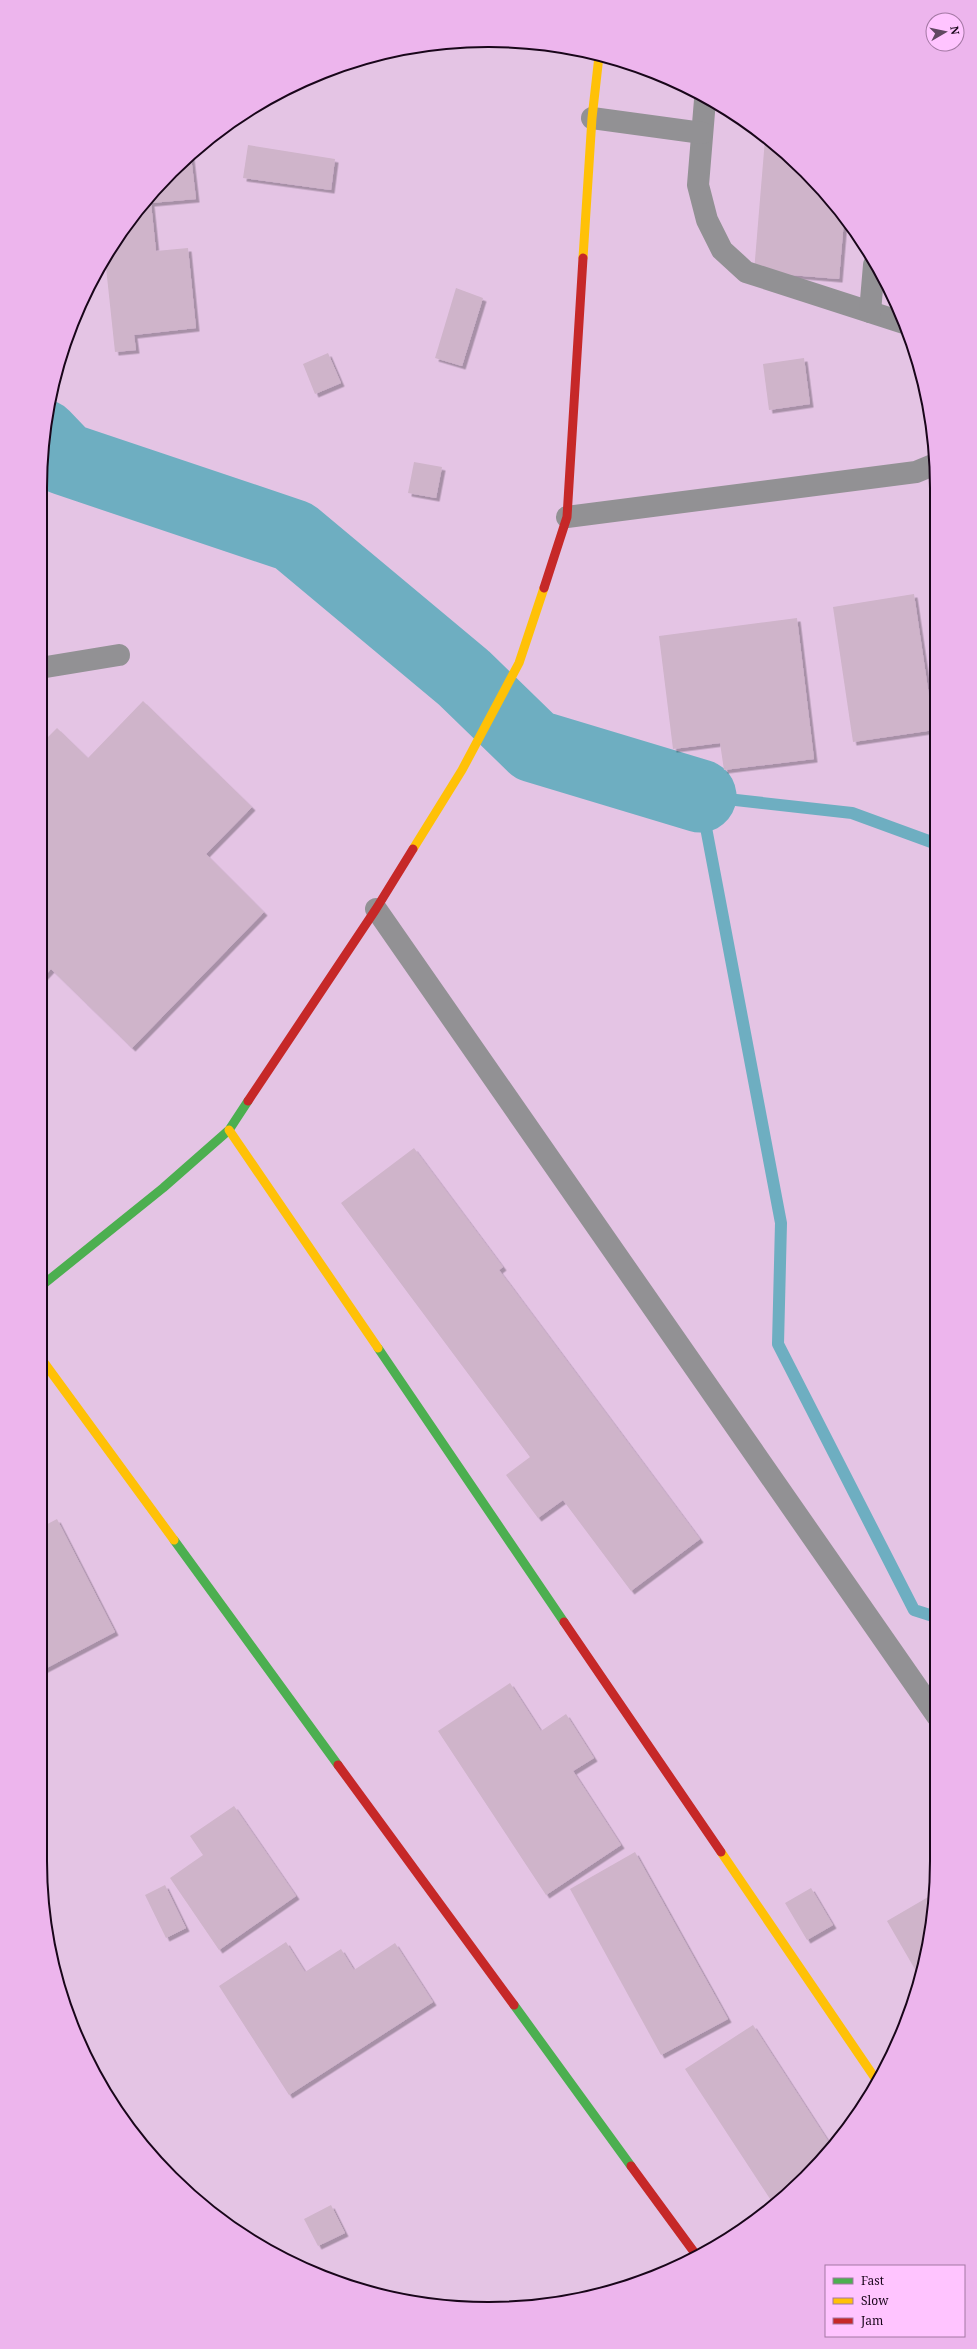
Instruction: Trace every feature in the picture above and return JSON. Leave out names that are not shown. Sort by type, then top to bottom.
[{"type":"street","points":[[47,1281],[163,1188],[229,1130],[376,909],[462,770],[519,662],[567,517],[592,118],[598,61]]},
{"type":"street","points":[[705,104],[698,185],[707,220],[722,250],[746,272],[896,320]]},
{"type":"street","points":[[592,118],[702,133]]},
{"type":"street","points":[[870,312],[873,273]]},
{"type":"street","points":[[567,517],[916,472],[929,467]]},
{"type":"street","points":[[47,667],[119,655]]},
{"type":"street","points":[[376,909],[930,1706]]},
{"type":"street","points":[[229,1130],[874,2076]]},
{"type":"street","points":[[47,1367],[693,2251]]},
{"type":"building","points":[[765,144],[801,176],[843,226],[839,279],[754,272]]},
{"type":"building","points":[[248,145],[335,159],[331,190],[243,178]]},
{"type":"building","points":[[192,162],[196,199],[152,203],[176,176]]},
{"type":"building","points":[[151,204],[156,251],[188,248],[196,328],[134,335],[136,350],[115,352],[106,268],[121,243]]},
{"type":"building","points":[[456,288],[483,298],[462,366],[435,358]]},
{"type":"building","points":[[328,353],[341,383],[315,394],[303,364]]},
{"type":"building","points":[[804,358],[810,404],[769,410],[763,364]]},
{"type":"building","points":[[414,462],[442,467],[436,498],[408,493]]},
{"type":"building","points":[[914,594],[930,703],[930,731],[853,742],[833,607]]},
{"type":"building","points":[[797,618],[814,759],[724,770],[720,743],[673,749],[659,636]]},
{"type":"building","points":[[143,701],[252,807],[206,854],[264,912],[132,1048],[51,969],[47,973],[47,738],[57,728],[88,758]]},
{"type":"building","points":[[414,1148],[503,1267],[499,1270],[700,1539],[631,1591],[563,1500],[538,1518],[506,1475],[530,1457],[341,1203]]},
{"type":"building","points":[[57,1519],[115,1632],[47,1668],[47,1524]]},
{"type":"building","points":[[510,1683],[541,1731],[566,1714],[594,1758],[573,1771],[621,1845],[546,1895],[438,1731]]},
{"type":"building","points":[[234,1806],[296,1896],[219,1950],[170,1878],[203,1855],[190,1836]]},
{"type":"building","points":[[635,1852],[728,2019],[661,2055],[570,1889]]},
{"type":"building","points":[[165,1885],[186,1928],[166,1938],[145,1895]]},
{"type":"building","points":[[811,1888],[833,1925],[807,1940],[785,1903]]},
{"type":"building","points":[[928,1897],[922,1947],[916,1971],[887,1921]]},
{"type":"building","points":[[286,1942],[305,1972],[341,1949],[354,1970],[395,1943],[433,2002],[289,2095],[219,1986]]},
{"type":"building","points":[[753,2025],[829,2142],[801,2173],[771,2200],[685,2069]]},
{"type":"building","points":[[331,2205],[345,2233],[318,2246],[304,2219]]},
{"type":"waterway","points":[[50,443],[65,459],[294,536],[464,678],[534,746],[700,796]]},
{"type":"waterway","points":[[930,842],[852,813],[700,796],[781,1223],[778,1344],[914,1610],[930,1615]]},
{"type":"traffic: fast","points":[[47,1281],[163,1188],[229,1130],[248,1101]]},
{"type":"traffic: fast","points":[[378,1348],[564,1622]]},
{"type":"traffic: fast","points":[[174,1540],[338,1765]]},
{"type":"traffic: fast","points":[[514,2005],[631,2166]]},
{"type":"traffic: slow","points":[[583,258],[592,118],[598,61]]},
{"type":"traffic: slow","points":[[413,849],[462,770],[519,663],[544,588]]},
{"type":"traffic: slow","points":[[229,1130],[378,1348]]},
{"type":"traffic: slow","points":[[47,1367],[174,1540]]},
{"type":"traffic: slow","points":[[721,1852],[874,2076]]},
{"type":"traffic: jam","points":[[544,588],[567,517],[583,258]]},
{"type":"traffic: jam","points":[[248,1101],[376,909],[413,849]]},
{"type":"traffic: jam","points":[[564,1622],[721,1852]]},
{"type":"traffic: jam","points":[[338,1765],[514,2005]]},
{"type":"traffic: jam","points":[[631,2166],[693,2251]]}]
